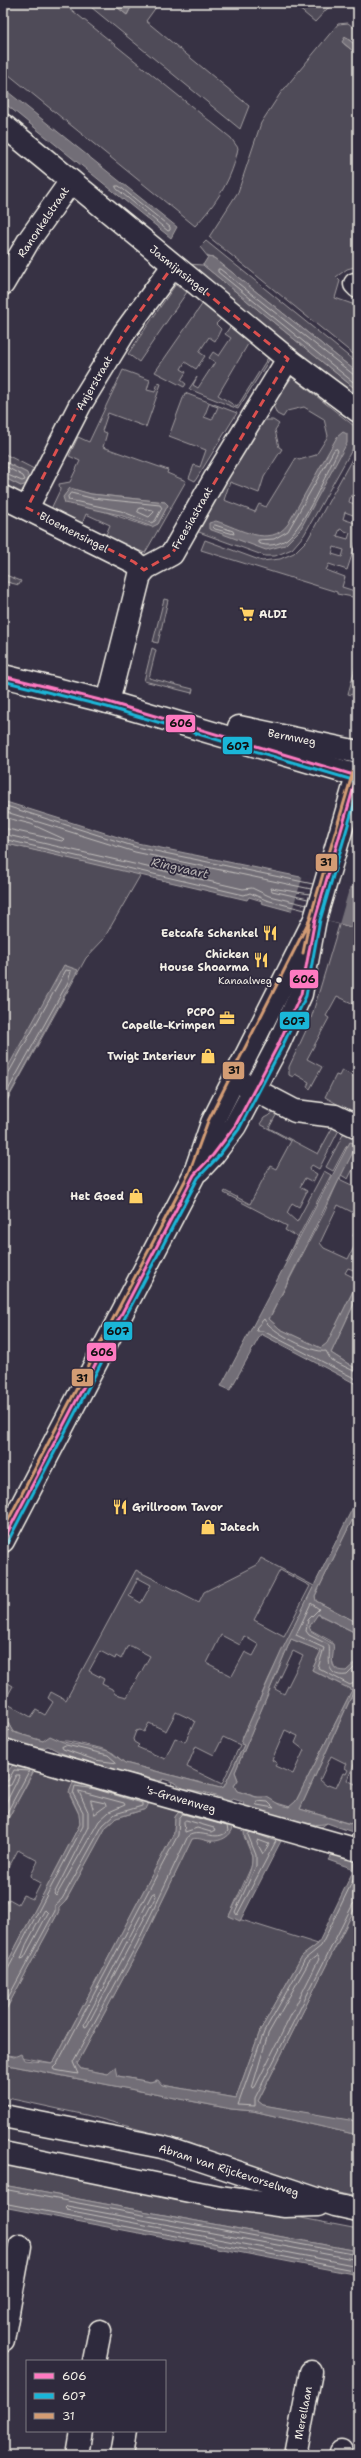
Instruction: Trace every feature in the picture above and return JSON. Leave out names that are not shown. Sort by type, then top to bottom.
[{"type":"street","name":"Jasmijnsingel","points":[[3,125],[288,359],[358,411]]},
{"type":"street","name":"Ranonkelstraat","points":[[3,284],[29,240],[71,181]]},
{"type":"street","name":"Anjerstraat","points":[[27,508],[80,405],[124,333],[173,266]]},
{"type":"street","name":"Freesiastraat","points":[[144,570],[172,554],[215,478],[288,359]]},
{"type":"street","name":"Bloemensingel","points":[[3,497],[134,562],[144,570]]},
{"type":"street","points":[[108,702],[140,575],[144,570]]},
{"type":"street","name":"Bermweg","points":[[3,676],[108,702],[358,775]]},
{"type":"street","name":"Bermweg","points":[[108,702],[343,747],[358,752]]},
{"type":"street","points":[[194,1175],[225,1140],[254,1090],[278,1044],[301,994],[315,919],[358,775]]},
{"type":"street","points":[[3,1541],[194,1175],[212,1123],[315,919]]},
{"type":"street","points":[[234,1079],[295,1111],[335,1116],[358,1127]]},
{"type":"street","name":"'s-Gravenweg","points":[[3,1750],[358,1850]]},
{"type":"street","name":"Abram van Rijckevorselweg","points":[[3,2116],[162,2147],[335,2205],[358,2210]]},
{"type":"street","name":"Abram van Rijckevorselweg","points":[[3,2153],[219,2197],[285,2206],[335,2205]]},
{"type":"street","points":[[3,2340],[7,2296],[20,2246]]},
{"type":"street","points":[[94,2360],[100,2332]]},
{"type":"street","name":"Merellaan","points":[[295,2455],[311,2372]]},
{"type":"street","points":[[77,2455],[81,2432]]},
{"type":"street","points":[[121,2455],[126,2432]]},
{"type":"highlighted area","points":[[173,266],[288,359],[172,554],[144,570],[134,562],[27,508],[80,405],[124,333]]},
{"type":"shaded area","points":[[3,3],[63,3],[231,138],[238,148],[236,159],[228,180],[217,200],[195,226],[3,70]]},
{"type":"shaded area","points":[[86,3],[112,3],[127,15],[133,3],[159,3],[146,21],[249,106],[240,129]]},
{"type":"shaded area","points":[[292,3],[336,3],[327,9],[315,22]]},
{"type":"shaded area","points":[[348,23],[358,31],[358,47],[347,38],[344,44],[358,55],[358,266],[347,269],[336,277],[340,281],[335,298],[358,306],[358,358],[209,237],[238,192],[261,123],[280,94],[338,24]]},
{"type":"shaded area","points":[[206,241],[358,364],[358,373],[214,258],[208,257],[200,247]]},
{"type":"shaded area","points":[[187,264],[203,265],[358,391],[358,402]]},
{"type":"shaded area","points":[[176,284],[187,292],[139,362],[128,354]]},
{"type":"shaded area","points":[[203,303],[222,318],[216,324],[221,329],[215,341],[209,337],[199,352],[205,356],[196,369],[185,362],[181,369],[186,372],[181,380],[186,384],[184,387],[155,372]]},
{"type":"shaded area","points":[[232,324],[251,339],[218,395],[237,407],[269,356],[271,357],[238,409],[189,389],[197,377],[193,385],[198,388],[215,362],[209,358],[213,352],[219,356],[231,338],[225,334]]},
{"type":"shaded area","points":[[123,370],[150,380],[147,390],[155,392],[158,383],[161,384],[146,427],[108,413],[102,431],[107,433],[103,447],[168,470],[167,473],[186,481],[145,553],[105,537],[110,525],[86,514],[81,527],[50,511],[60,490],[59,484],[70,482],[80,461],[69,456],[78,437],[89,442]],"holes":[[[71,489],[91,494],[165,502],[168,505],[158,524],[146,526],[63,497]]]},
{"type":"shaded area","points":[[292,377],[358,429],[358,439],[304,535],[292,549],[275,556],[265,556],[196,531],[263,420],[273,420],[279,424],[275,430],[279,447],[282,449],[264,477],[259,493],[230,482],[224,500],[255,512],[259,504],[266,507],[296,458],[299,460],[316,455],[328,436],[324,419],[304,407],[287,411],[283,417],[277,414],[273,405]]},
{"type":"shaded area","points":[[185,393],[237,413],[195,481],[189,478],[194,465],[200,467],[206,450],[169,436]],"holes":[[[209,404],[218,407],[212,420],[204,417]]]},
{"type":"shaded area","points":[[358,448],[358,473],[354,484],[358,486],[358,497],[351,495],[349,502],[358,505],[358,517],[345,512],[343,519],[358,524],[358,537],[347,570],[329,564],[326,570],[345,577],[342,587],[358,592],[358,598],[337,594],[337,592],[201,550],[205,540],[262,561],[280,559],[294,553],[308,539]],"holes":[[[340,529],[350,533],[348,539],[337,536]],[[334,547],[344,550],[342,557],[332,554]]]},
{"type":"shaded area","points":[[3,453],[36,470],[25,492],[21,494],[3,487],[3,477],[21,486],[27,473],[3,461]]},
{"type":"shaded area","points":[[3,574],[21,581],[19,585],[3,581]]},
{"type":"shaded area","points":[[164,599],[168,600],[158,643],[153,642]]},
{"type":"shaded area","points":[[152,648],[156,650],[149,678],[193,689],[192,693],[144,681]]},
{"type":"shaded area","points":[[358,657],[358,673],[352,695],[348,694]]},
{"type":"shaded area","points":[[3,843],[141,874],[103,940],[86,958],[3,1108]]},
{"type":"shaded area","points":[[340,922],[358,929],[358,1006],[337,996],[326,1016],[329,1018],[307,1059],[322,1067],[310,1089],[307,1087],[309,1082],[295,1074],[293,1077],[289,1075],[289,1067],[310,1022]]},
{"type":"shaded area","points":[[342,1070],[358,1079],[358,1116],[325,1097],[336,1075],[339,1076]]},
{"type":"shaded area","points":[[279,1110],[269,1128],[318,1154],[335,1123],[341,1126],[319,1169],[312,1165],[309,1169],[317,1174],[313,1182],[305,1178],[300,1187],[307,1191],[299,1207],[292,1203],[287,1213],[297,1222],[324,1171],[331,1175],[285,1262],[297,1237],[285,1230],[287,1226],[224,1193],[225,1191],[250,1204],[270,1166],[276,1169],[291,1141],[260,1124],[264,1118]]},
{"type":"shaded area","points":[[346,1129],[358,1135],[358,1159],[348,1179],[341,1175],[347,1145],[333,1171],[326,1167]]},
{"type":"shaded area","points":[[339,1179],[358,1188],[358,1215],[338,1205],[320,1243],[324,1248],[348,1259],[358,1239],[358,1281],[327,1344],[320,1348],[280,1329],[269,1319],[325,1211]],"holes":[[[348,1268],[356,1271],[353,1277],[345,1273]]]},
{"type":"shaded area","points":[[358,1225],[358,1239],[353,1236]]},
{"type":"shaded area","points":[[358,1295],[358,1370],[331,1353]]},
{"type":"shaded area","points":[[358,1508],[358,1623],[316,1601],[315,1596]]},
{"type":"shaded area","points":[[261,1558],[314,1586],[269,1678],[243,1737],[244,1745],[224,1787],[220,1788],[125,1763],[113,1753],[104,1749],[67,1741],[43,1741],[13,1732],[8,1723],[3,1722],[3,1680],[13,1686],[4,1702],[31,1717],[36,1710],[45,1715],[53,1702],[48,1698],[51,1692],[66,1700],[136,1570],[199,1602],[204,1592],[257,1565]],"holes":[[[280,1570],[310,1586],[284,1636],[254,1620]],[[138,1578],[151,1585],[141,1603],[129,1596]],[[221,1635],[240,1645],[244,1636],[259,1645],[253,1656],[245,1652],[232,1676],[207,1663]],[[131,1646],[150,1656],[127,1697],[115,1694],[112,1689],[102,1684],[104,1679],[89,1671],[100,1651],[115,1659],[116,1656],[121,1659],[127,1647]],[[176,1712],[195,1721],[185,1742],[175,1738],[165,1759],[137,1747],[139,1745],[134,1742],[133,1739],[136,1731],[140,1730],[144,1732],[149,1723],[166,1731]],[[223,1737],[240,1745],[222,1784],[187,1767],[196,1746],[214,1755]]]},
{"type":"shaded area","points":[[317,1614],[358,1634],[358,1660],[347,1671],[341,1672],[334,1667],[331,1641],[309,1629],[311,1622]]},
{"type":"shaded area","points":[[291,1639],[321,1651],[312,1670],[352,1690],[296,1801],[290,1807],[237,1791],[234,1786],[238,1780],[235,1772]],"holes":[[[293,1651],[303,1656],[284,1694],[275,1689]],[[285,1730],[298,1736],[295,1743],[304,1750],[293,1774],[275,1766],[277,1763],[272,1760]]]},
{"type":"shaded area","points":[[358,1682],[358,1756],[347,1780],[355,1784],[358,1778],[358,1824],[353,1821],[351,1824],[300,1809]],"holes":[[[331,1756],[347,1764],[345,1768],[348,1770],[346,1774],[343,1773],[336,1788],[327,1786],[320,1780]]]},
{"type":"shaded area","points":[[57,1752],[160,1781],[163,1779],[161,1783],[58,1755]]},
{"type":"shaded area","points":[[3,1759],[77,1781],[70,1796],[79,1814],[80,1824],[3,1971],[3,1910],[9,1899],[18,1904],[23,1895],[33,1899],[41,1883],[32,1878],[31,1875],[38,1861],[18,1850],[3,1878],[3,1828],[35,1769],[6,1776],[3,1782]]},
{"type":"shaded area","points":[[172,1781],[182,1788],[207,1793],[203,1797],[171,1786]]},
{"type":"shaded area","points":[[147,1800],[181,1809],[175,1817],[174,1833],[53,2063],[3,2054],[3,2015],[59,1911],[58,1908],[65,1902],[106,1827],[116,1818],[146,1809]]},
{"type":"shaded area","points":[[244,1806],[298,1821],[327,1823],[320,1828],[245,1808]]},
{"type":"shaded area","points":[[229,1822],[248,1828],[244,1836],[252,1856],[252,1865],[229,1916],[318,1944],[302,1956],[260,2031],[236,2098],[162,2085],[157,2080],[150,2082],[81,2069],[77,2064],[141,1945],[192,1839],[198,1837],[211,1842]]},
{"type":"shaded area","points":[[358,1902],[358,2119],[355,2122],[263,2105],[258,2101]]},
{"type":"shaded area","points":[[3,2064],[231,2109],[253,2111],[358,2135],[358,2197],[294,2183],[189,2143],[86,2115],[3,2097]]},
{"type":"shaded area","points":[[3,2163],[152,2189],[358,2229],[358,2251],[3,2185]]},
{"type":"water","points":[[112,3],[133,3],[127,15]]},
{"type":"water","points":[[345,37],[358,47],[358,55],[342,42]]},
{"type":"water","points":[[3,88],[177,227],[171,238],[3,102]]},
{"type":"water","points":[[208,257],[214,258],[358,373],[358,391],[203,265]]},
{"type":"water","points":[[343,432],[347,434],[347,443],[300,530],[285,545],[266,550],[209,529],[209,523],[216,521],[244,532],[263,536],[272,535],[281,531],[288,524],[337,437]]},
{"type":"water","points":[[3,461],[27,473],[29,479],[27,484],[21,486],[3,477]]},
{"type":"water","points":[[70,488],[91,494],[165,502],[168,505],[158,524],[152,527],[120,515],[65,503],[63,497]]},
{"type":"water","name":"Ringvaart","points":[[3,801],[137,843],[358,889],[358,929],[261,903],[262,901],[249,897],[247,900],[3,843]]},
{"type":"water","points":[[64,965],[78,970],[3,1107],[3,1076]]},
{"type":"water","points":[[350,1142],[354,1143],[355,1148],[269,1319],[280,1329],[321,1348],[327,1343],[358,1281],[358,1295],[331,1353],[358,1370],[358,1385],[261,1334],[230,1390],[221,1386]]},
{"type":"water","points":[[358,1497],[358,1508],[315,1596],[316,1601],[358,1623],[358,1634],[318,1614],[309,1627],[311,1631],[333,1644],[334,1648],[332,1661],[335,1668],[346,1671],[358,1660],[358,1682],[300,1809],[350,1824],[353,1821],[358,1824],[358,1834],[327,1823],[311,1824],[287,1819],[244,1806],[243,1802],[233,1799],[229,1801],[207,1793],[182,1788],[173,1782],[163,1779],[160,1781],[88,1763],[61,1753],[48,1746],[43,1748],[32,1747],[3,1736],[3,1722],[8,1723],[13,1732],[43,1741],[50,1736],[63,1742],[109,1751],[125,1763],[220,1788],[224,1787],[244,1745],[241,1744],[243,1737],[281,1652]],"holes":[[[291,1639],[321,1651],[312,1670],[352,1690],[296,1801],[289,1807],[280,1805],[267,1797],[256,1797],[237,1791],[234,1786],[238,1780],[235,1772]]]},
{"type":"water","points":[[13,1765],[23,1765],[35,1768],[3,1828],[4,1785],[9,1770]]},
{"type":"water","points":[[77,1781],[147,1800],[149,1803],[146,1809],[116,1818],[106,1827],[65,1902],[59,1908],[59,1911],[3,2015],[3,1971],[80,1824],[79,1814],[69,1792],[73,1783]]},
{"type":"water","points":[[181,1809],[229,1822],[233,1827],[232,1830],[228,1836],[218,1840],[211,1841],[197,1838],[192,1839],[141,1945],[77,2064],[81,2069],[108,2074],[116,2067],[118,2076],[150,2082],[158,2080],[162,2085],[236,2098],[260,2031],[302,1956],[318,1944],[352,1873],[351,1868],[328,1860],[333,1853],[358,1859],[358,1902],[258,2101],[263,2105],[355,2121],[358,2119],[358,2135],[253,2111],[231,2109],[3,2064],[3,2054],[14,2057],[21,2054],[24,2060],[53,2063],[174,1833],[175,1817]]},
{"type":"water","points":[[248,1828],[283,1837],[240,1921],[229,1916],[240,1895],[252,1864],[252,1854],[245,1838],[244,1831]]},
{"type":"water","points":[[3,2185],[358,2251],[358,2275],[3,2207]]},
{"type":"pier","points":[[303,876],[350,886],[339,924],[291,913]]},
{"type":"transit line","name":"606","points":[[3,676],[108,702],[357,776]]},
{"type":"transit line","name":"607","points":[[3,681],[107,707],[356,781]]},
{"type":"transit line","name":"31","points":[[303,953],[310,918],[353,772]]},
{"type":"transit line","name":"606","points":[[3,1541],[194,1175],[213,1155],[235,1126],[278,1045],[301,994],[315,919],[358,773]]},
{"type":"transit line","name":"607","points":[[7,1543],[198,1178],[217,1158],[239,1129],[282,1047],[306,996],[320,920],[358,791]]},
{"type":"transit line","name":"31","points":[[3,1530],[189,1173],[208,1121],[311,917]]},
{"type":"place","name":"ALDI","points":[[247,614]]},
{"type":"place","name":"Eetcafe Schenkel","points":[[270,933]]},
{"type":"place","name":"Chicken House Shoarma","points":[[261,960]]},
{"type":"place","name":"Kanaalweg","points":[[279,980]]},
{"type":"place","name":"PCPO Capelle-Krimpen","points":[[227,1018]]},
{"type":"place","name":"Twigt Interieur","points":[[208,1056]]},
{"type":"place","name":"Het Goed","points":[[136,1196]]},
{"type":"place","name":"Grillroom Tavor","points":[[120,1507]]},
{"type":"place","name":"Jatech","points":[[208,1527]]}]
